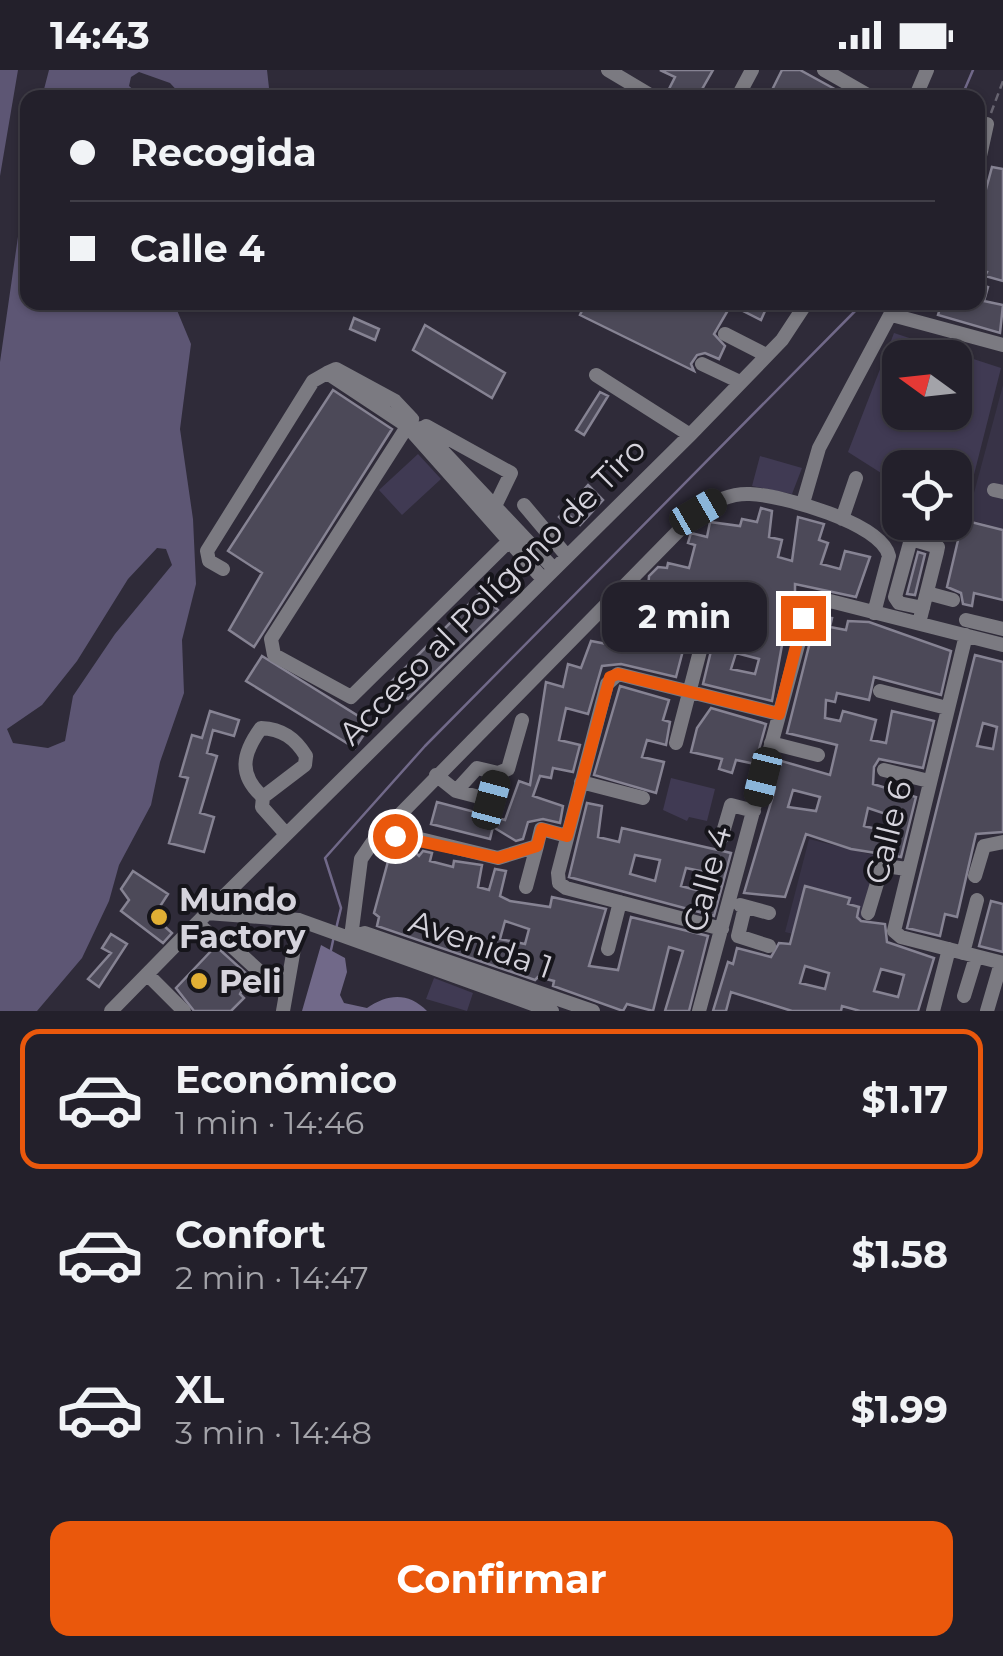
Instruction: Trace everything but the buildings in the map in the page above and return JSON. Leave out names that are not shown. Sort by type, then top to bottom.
[{"type":"street","points":[[608,70],[642,90]]},
{"type":"street","points":[[824,70],[859,90]]},
{"type":"street","points":[[985,133],[987,124]]},
{"type":"street","name":"Acceso al Polígono de Tiro","points":[[111,1011],[690,434],[766,355],[801,310]]},
{"type":"street","points":[[803,503],[819,448],[894,310]]},
{"type":"street","points":[[898,310],[1003,346]]},
{"type":"street","points":[[725,334],[766,355]]},
{"type":"street","points":[[702,364],[740,382]]},
{"type":"street","points":[[223,570],[209,561],[207,551],[313,381],[327,374],[409,423],[506,468],[511,480],[496,504]]},
{"type":"street","points":[[596,375],[690,434]]},
{"type":"street","points":[[409,423],[496,504],[548,574]]},
{"type":"street","points":[[409,423],[271,638],[274,655],[352,698],[509,541]]},
{"type":"street","points":[[409,423],[509,541],[548,574]]},
{"type":"street","points":[[842,519],[856,478]]},
{"type":"street","points":[[202,918],[309,923],[349,936],[361,860],[378,836],[698,512],[721,498],[748,494],[803,503],[881,541],[889,550],[874,613]]},
{"type":"street","points":[[524,505],[566,555]]},
{"type":"street","points":[[923,608],[953,600]]},
{"type":"street","name":"Calle 4","points":[[700,1011],[807,612],[830,601],[874,613],[923,608],[1003,644]]},
{"type":"street","points":[[676,743],[706,628]]},
{"type":"street","points":[[966,628],[1003,629]]},
{"type":"street","name":"Calle 6","points":[[966,628],[894,931],[1002,963]]},
{"type":"street","points":[[722,929],[559,882],[581,782],[610,677],[618,674],[779,714]]},
{"type":"street","points":[[880,691],[947,708]]},
{"type":"street","points":[[456,791],[476,768],[498,773],[508,769],[522,720]]},
{"type":"street","points":[[263,797],[248,784],[244,761],[261,728],[278,729],[299,745],[306,756],[305,765],[263,797],[262,807],[286,834]]},
{"type":"street","points":[[771,743],[818,755]]},
{"type":"street","points":[[449,762],[467,778]]},
{"type":"street","points":[[884,770],[929,781]]},
{"type":"street","points":[[436,775],[456,791],[491,800],[498,773]]},
{"type":"street","points":[[581,782],[643,798]]},
{"type":"street","points":[[722,839],[730,805],[754,811]]},
{"type":"street","points":[[526,887],[542,829],[567,836]]},
{"type":"street","points":[[378,836],[412,837],[498,858],[537,846]]},
{"type":"street","points":[[975,876],[984,846],[1003,842]]},
{"type":"street","points":[[868,913],[881,870],[885,866],[907,868]]},
{"type":"street","points":[[933,1011],[963,953],[977,900]]},
{"type":"street","points":[[608,949],[620,902]]},
{"type":"street","points":[[730,902],[768,914]]},
{"type":"street","points":[[745,907],[738,936],[769,946]]},
{"type":"street","points":[[202,918],[215,939],[223,938],[260,972],[259,977]]},
{"type":"street","points":[[283,1011],[309,923]]},
{"type":"street","points":[[291,1011],[309,923]]},
{"type":"street","name":"Avenida 1","points":[[349,936],[365,933],[594,1011]]},
{"type":"street","name":"Avenida 1","points":[[349,936],[552,1011]]},
{"type":"street","points":[[963,953],[964,996]]},
{"type":"street","points":[[987,1011],[1002,963]]},
{"type":"street","points":[[147,974],[184,1011]]},
{"type":"path","points":[[987,124],[1003,82]]},
{"type":"shaded area","points":[[0,70],[18,70],[0,176]]},
{"type":"shaded area","points":[[49,70],[267,70],[269,90],[176,90],[170,83],[139,72],[131,77],[129,86],[134,90],[44,90]]},
{"type":"shaded area","points":[[20,223],[20,310],[177,310],[191,344],[180,429],[193,519],[196,584],[182,640],[184,693],[160,762],[151,805],[119,865],[109,901],[82,958],[37,1011],[0,1011],[0,362]],"holes":[[[157,548],[166,549],[172,565],[115,634],[73,696],[65,741],[48,748],[13,743],[7,729],[42,705],[77,661],[128,579]]]},
{"type":"shaded area","points":[[894,333],[915,340],[891,340]]},
{"type":"shaded area","points":[[972,359],[1001,368],[972,482],[972,450],[882,450],[882,474],[848,452],[882,364],[882,430],[972,430]]},
{"type":"shaded area","points":[[1003,385],[1003,529],[972,520],[972,500]]},
{"type":"shaded area","points":[[418,454],[441,479],[402,515],[379,490]]},
{"type":"shaded area","points":[[760,456],[802,468],[792,494],[752,486]]},
{"type":"shaded area","points":[[671,778],[715,789],[707,821],[689,817],[687,821],[663,810]]},
{"type":"shaded area","points":[[809,839],[877,856],[854,949],[785,932]]},
{"type":"shaded area","points":[[321,945],[345,958],[347,972],[340,995],[344,1003],[367,1008],[398,997],[427,1011],[302,1011]]},
{"type":"shaded area","points":[[434,978],[473,993],[467,1011],[426,999]]},
{"type":"waterway","points":[[964,90],[973,70]]},
{"type":"waterway","points":[[336,929],[341,908],[325,858],[425,746],[856,310]]},
{"type":"waterway","points":[[331,950],[334,936]]},
{"type":"place","name":"Mundo Factory","points":[[159,917]]},
{"type":"place","name":"Peli","points":[[199,981]]},
{"type":"route","points":[[395,836],[498,858],[537,846],[542,829],[567,836],[610,677],[618,674],[779,714],[803,618]]}]
